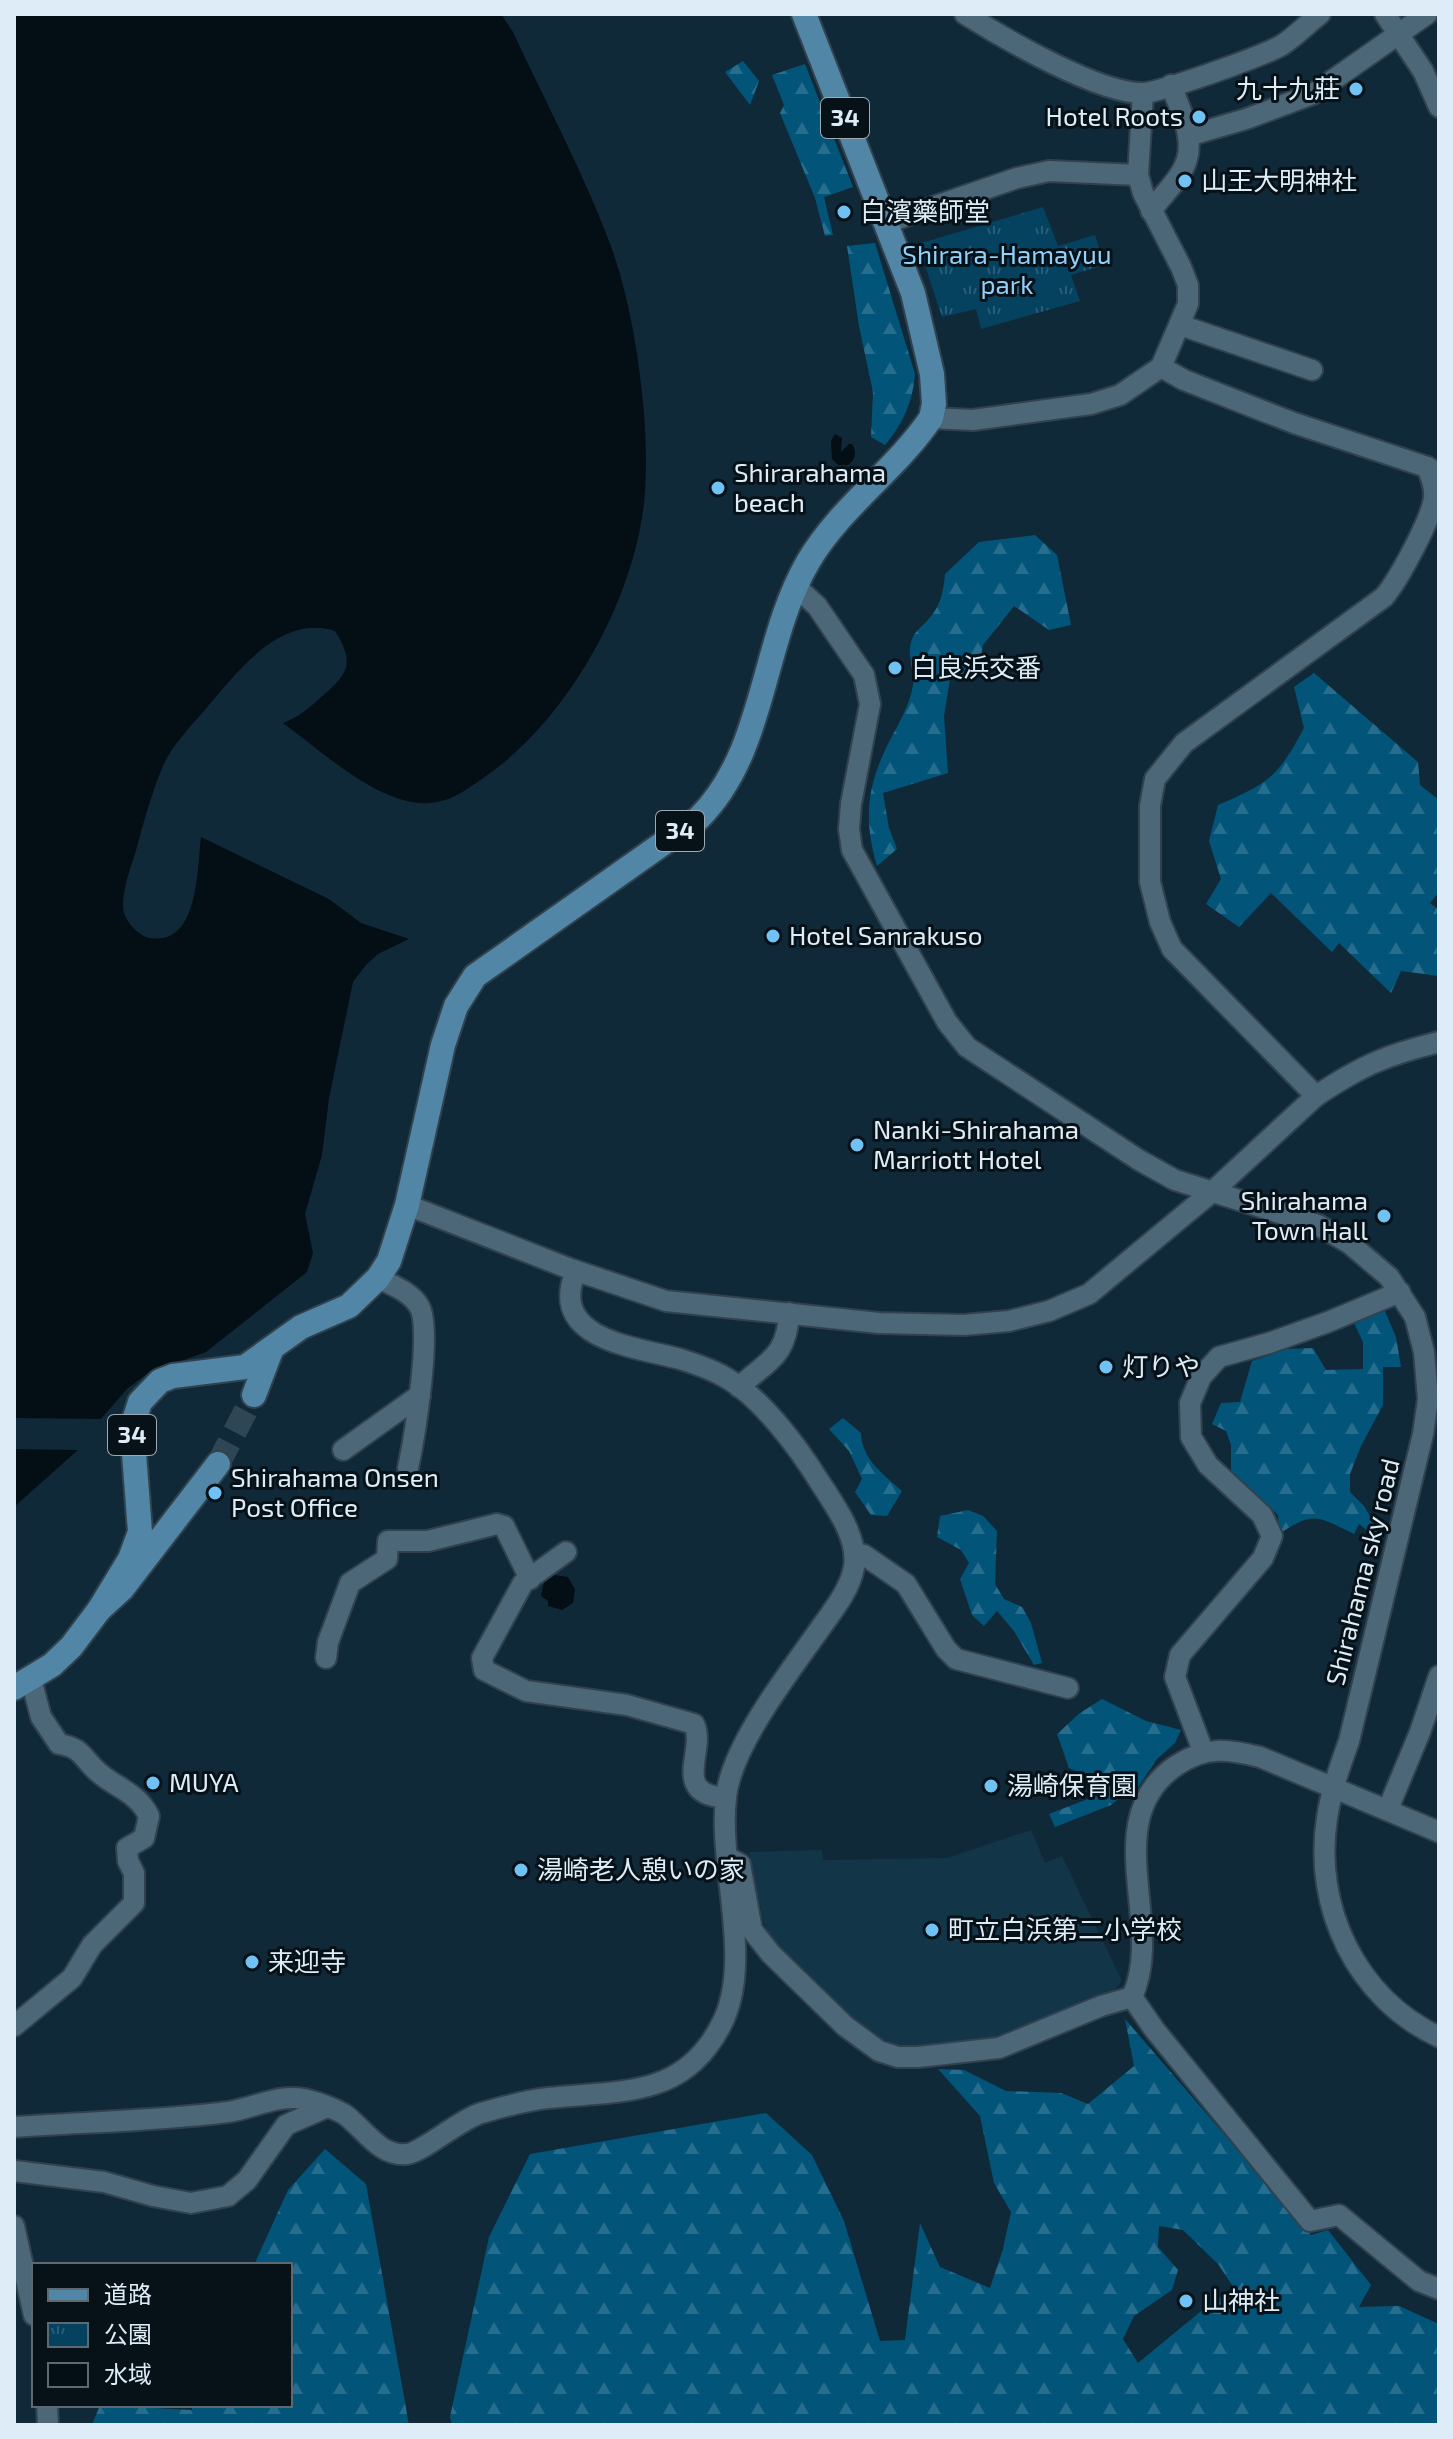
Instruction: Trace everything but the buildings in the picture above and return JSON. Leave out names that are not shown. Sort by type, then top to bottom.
[{"type":"main road","name":"34","points":[[22,1684],[52,1665],[71,1647],[99,1610],[130,1559],[140,1532],[132,1427],[140,1402],[160,1381],[189,1372],[245,1367],[301,1327],[349,1306],[378,1278],[389,1261],[407,1205],[443,1045],[456,1006],[475,976],[699,818],[717,800],[732,775],[746,739],[783,614],[795,586],[816,549],[834,526],[931,418],[933,386],[913,293],[804,14]]},
{"type":"main road","points":[[254,1395],[273,1346]]},
{"type":"main road","name":"34","points":[[99,1610],[122,1589],[218,1464]]},
{"type":"street","points":[[965,14],[1073,73],[1113,87],[1143,93],[1282,44],[1320,14]]},
{"type":"street","points":[[1385,14],[1423,71],[1439,107]]},
{"type":"street","points":[[1188,136],[1313,94],[1427,14]]},
{"type":"street","points":[[1151,211],[1187,159],[1188,136],[1171,85]]},
{"type":"street","points":[[931,418],[973,420],[1091,404],[1120,395],[1161,367],[1188,304],[1188,285],[1151,211],[1138,175],[1143,93]]},
{"type":"street","points":[[886,223],[1017,178],[1049,171],[1138,175]]},
{"type":"street","points":[[1180,325],[1312,370]]},
{"type":"street","points":[[1161,367],[1184,380],[1294,423],[1433,471],[1436,500],[1398,580],[1384,597],[1184,743],[1155,779],[1150,806],[1150,882],[1160,922],[1172,949],[1316,1096]]},
{"type":"street","name":"Shirahama sky road","points":[[795,586],[817,606],[864,675],[870,704],[851,804],[849,829],[852,850],[947,1022],[967,1047],[1139,1160],[1175,1180],[1318,1225],[1349,1243],[1389,1277],[1415,1317],[1424,1352],[1428,1399],[1425,1423],[1349,1741],[1332,1789],[1326,1821],[1324,1862],[1327,1892],[1355,1965],[1371,1986],[1418,2027],[1439,2037]]},
{"type":"street","points":[[407,1205],[576,1271],[666,1301],[879,1323],[964,1325],[1009,1321],[1049,1311],[1089,1294],[1213,1191],[1316,1096],[1361,1067],[1395,1053],[1439,1042]]},
{"type":"street","points":[[14,2127],[231,2111],[282,2098],[303,2099],[341,2112],[385,2151],[408,2154],[476,2114],[542,2099],[628,2091],[654,2085],[679,2075],[696,2062],[712,2039],[732,1998],[733,1933],[726,1798],[735,1763],[838,1603],[854,1568],[854,1553],[844,1524],[819,1480],[789,1439],[739,1387],[693,1363],[635,1350],[593,1332],[572,1310],[569,1286],[576,1271]]},
{"type":"street","points":[[378,1278],[408,1294],[421,1307],[424,1325],[420,1395],[408,1468]]},
{"type":"street","points":[[1203,1751],[1175,1677],[1180,1655],[1263,1558],[1272,1536],[1262,1515],[1208,1465],[1191,1437],[1190,1403],[1201,1377],[1219,1357],[1313,1327],[1400,1292]]},
{"type":"street","points":[[739,1387],[783,1348],[788,1336],[789,1313]]},
{"type":"street","points":[[343,1450],[420,1395]]},
{"type":"street","points":[[326,1658],[328,1642],[350,1583],[387,1559],[388,1541],[428,1541],[497,1524],[504,1526],[530,1579]]},
{"type":"street","points":[[566,1552],[523,1583],[482,1658],[484,1670],[526,1691],[627,1705],[694,1724],[698,1734],[692,1761],[698,1788],[702,1793],[726,1798]]},
{"type":"street","points":[[854,1553],[871,1559],[906,1584],[946,1649],[956,1659],[1068,1688]]},
{"type":"street","points":[[1388,1809],[1430,1735],[1439,1676]]},
{"type":"street","points":[[14,2026],[72,1978],[92,1945],[134,1903],[134,1873],[128,1861],[127,1848],[144,1838],[149,1816],[144,1805],[133,1794],[96,1771],[82,1753],[72,1746],[59,1744],[22,1684]]},
{"type":"street","points":[[1132,1997],[1141,1970],[1144,1947],[1137,1881],[1138,1821],[1145,1802],[1163,1775],[1203,1751],[1232,1750],[1260,1757],[1439,1832]]},
{"type":"street","points":[[727,1857],[740,1864],[749,1924],[771,1954],[845,2026],[879,2051],[898,2057],[918,2057],[999,2048],[1101,2006],[1132,1997]]},
{"type":"street","points":[[1132,1997],[1154,2029],[1310,2221],[1339,2215],[1419,2281],[1439,2289]]},
{"type":"street","points":[[14,2171],[104,2182],[191,2203],[228,2196],[247,2180],[286,2125],[327,2107]]},
{"type":"street","points":[[14,2226],[32,2306]]},
{"type":"shaded area","name":"町立白浜第二小学校","points":[[1031,1830],[1045,1863],[1062,1856],[1122,1981],[1110,1995],[1007,2039],[921,2052],[881,2039],[861,2027],[771,1941],[763,1920],[749,1852],[822,1850],[823,1860],[947,1858]]},
{"type":"green space","points":[[743,61],[759,81],[750,105],[725,72]]},
{"type":"green space","points":[[805,64],[853,187],[824,197],[833,235],[825,236],[815,198],[780,113],[784,105],[772,75]]},
{"type":"green space","name":"Shirara-Hamayuu park","points":[[1043,207],[1058,246],[1095,235],[1104,265],[1071,275],[1080,301],[981,329],[976,309],[942,317],[918,244]]},
{"type":"green space","points":[[875,243],[915,374],[906,412],[885,445],[871,437],[873,392],[847,246]]},
{"type":"green space","points":[[1035,535],[1057,555],[1071,625],[1049,630],[1014,606],[983,645],[979,669],[950,679],[944,716],[948,773],[883,793],[889,828],[897,849],[877,866],[870,833],[872,788],[911,692],[910,649],[913,637],[937,606],[945,574],[979,542]]},
{"type":"green space","points":[[1314,673],[1418,762],[1420,785],[1439,800],[1439,892],[1430,903],[1439,910],[1439,976],[1401,971],[1391,993],[1339,943],[1332,952],[1271,893],[1239,927],[1206,904],[1221,879],[1209,841],[1218,805],[1261,784],[1287,758],[1304,728],[1294,687]]},
{"type":"green space","points":[[1384,1309],[1396,1337],[1401,1367],[1383,1367],[1383,1405],[1350,1474],[1350,1492],[1364,1506],[1378,1530],[1376,1537],[1359,1524],[1354,1534],[1316,1519],[1300,1522],[1279,1534],[1278,1515],[1231,1470],[1231,1445],[1226,1431],[1212,1424],[1221,1403],[1240,1402],[1252,1361],[1287,1349],[1313,1348],[1326,1370],[1363,1369],[1363,1342],[1352,1319]]},
{"type":"green space","points":[[843,1418],[861,1433],[869,1459],[902,1491],[887,1516],[871,1515],[855,1492],[862,1479],[849,1451],[829,1429]]},
{"type":"green space","points":[[968,1510],[983,1516],[997,1531],[995,1584],[1004,1599],[1022,1607],[1031,1623],[1042,1663],[1034,1665],[1014,1631],[997,1611],[984,1626],[972,1615],[960,1579],[969,1563],[961,1550],[937,1537],[940,1516]]},
{"type":"green space","points":[[1102,1699],[1146,1721],[1181,1730],[1175,1743],[1156,1760],[1135,1792],[1055,1827],[1049,1814],[1093,1797],[1103,1784],[1069,1768],[1057,1734],[1080,1713]]},
{"type":"green space","points":[[1125,2019],[1311,2235],[1328,2230],[1371,2285],[1359,2307],[1399,2306],[1439,2324],[1439,2425],[452,2425],[450,2417],[489,2237],[530,2154],[766,2113],[812,2155],[844,2221],[880,2341],[905,2340],[920,2223],[940,2267],[990,2288],[1011,2212],[994,2183],[980,2116],[938,2069],[964,2070],[1006,2091],[1061,2093],[1088,2104],[1134,2066]],"holes":[[[1159,2226],[1183,2230],[1218,2264],[1234,2288],[1138,2363],[1123,2339],[1134,2316],[1172,2290],[1178,2270],[1158,2247]]]},
{"type":"green space","points":[[325,2149],[366,2184],[409,2425],[92,2425],[99,2407],[192,2410],[192,2407],[292,2407],[292,2263],[255,2263],[288,2190]]},
{"type":"water","points":[[14,14],[501,14],[513,32],[563,136],[609,241],[632,326],[645,424],[646,470],[638,540],[627,578],[594,652],[548,718],[521,747],[463,792],[429,803],[410,802],[391,796],[352,775],[283,723],[315,703],[336,683],[345,669],[346,653],[335,631],[315,628],[295,631],[277,639],[244,665],[166,759],[124,892],[124,913],[138,932],[150,938],[166,937],[178,930],[187,918],[196,885],[201,837],[329,899],[361,923],[409,939],[378,954],[353,982],[329,1098],[322,1155],[305,1214],[313,1253],[307,1272],[206,1352],[148,1373],[127,1389],[101,1419],[14,1418]]},
{"type":"water","points":[[835,434],[842,438],[841,452],[849,444],[854,447],[854,458],[848,465],[838,465],[832,459],[831,441]]},
{"type":"water","points":[[14,1449],[78,1450],[14,1507]]},
{"type":"water","points":[[554,1575],[568,1577],[575,1589],[573,1603],[562,1610],[548,1606],[548,1601],[541,1596],[544,1582]]},
{"type":"tunnel","points":[[218,1464],[254,1395]]},
{"type":"place","name":"九十九莊","points":[[1356,89]]},
{"type":"place","name":"Hotel Roots","points":[[1199,117]]},
{"type":"place","name":"山王大明神社","points":[[1185,181]]},
{"type":"place","name":"白濱藥師堂","points":[[844,212]]},
{"type":"place","name":"Shirarahama beach","points":[[718,488]]},
{"type":"place","name":"白良浜交番","points":[[895,668]]},
{"type":"place","name":"Hotel Sanrakuso","points":[[773,936]]},
{"type":"place","name":"Nanki-Shirahama Marriott Hotel","points":[[857,1145]]},
{"type":"place","name":"Shirahama Town Hall","points":[[1384,1216]]},
{"type":"place","name":"灯りや","points":[[1106,1367]]},
{"type":"place","name":"Shirahama Onsen Post Office","points":[[215,1493]]},
{"type":"place","name":"MUYA","points":[[153,1783]]},
{"type":"place","name":"湯崎保育園","points":[[991,1786]]},
{"type":"place","name":"湯崎老人憩いの家","points":[[521,1870]]},
{"type":"place","name":"町立白浜第二小学校","points":[[932,1930]]},
{"type":"place","name":"来迎寺","points":[[252,1962]]},
{"type":"place","name":"山神社","points":[[1186,2301]]}]
